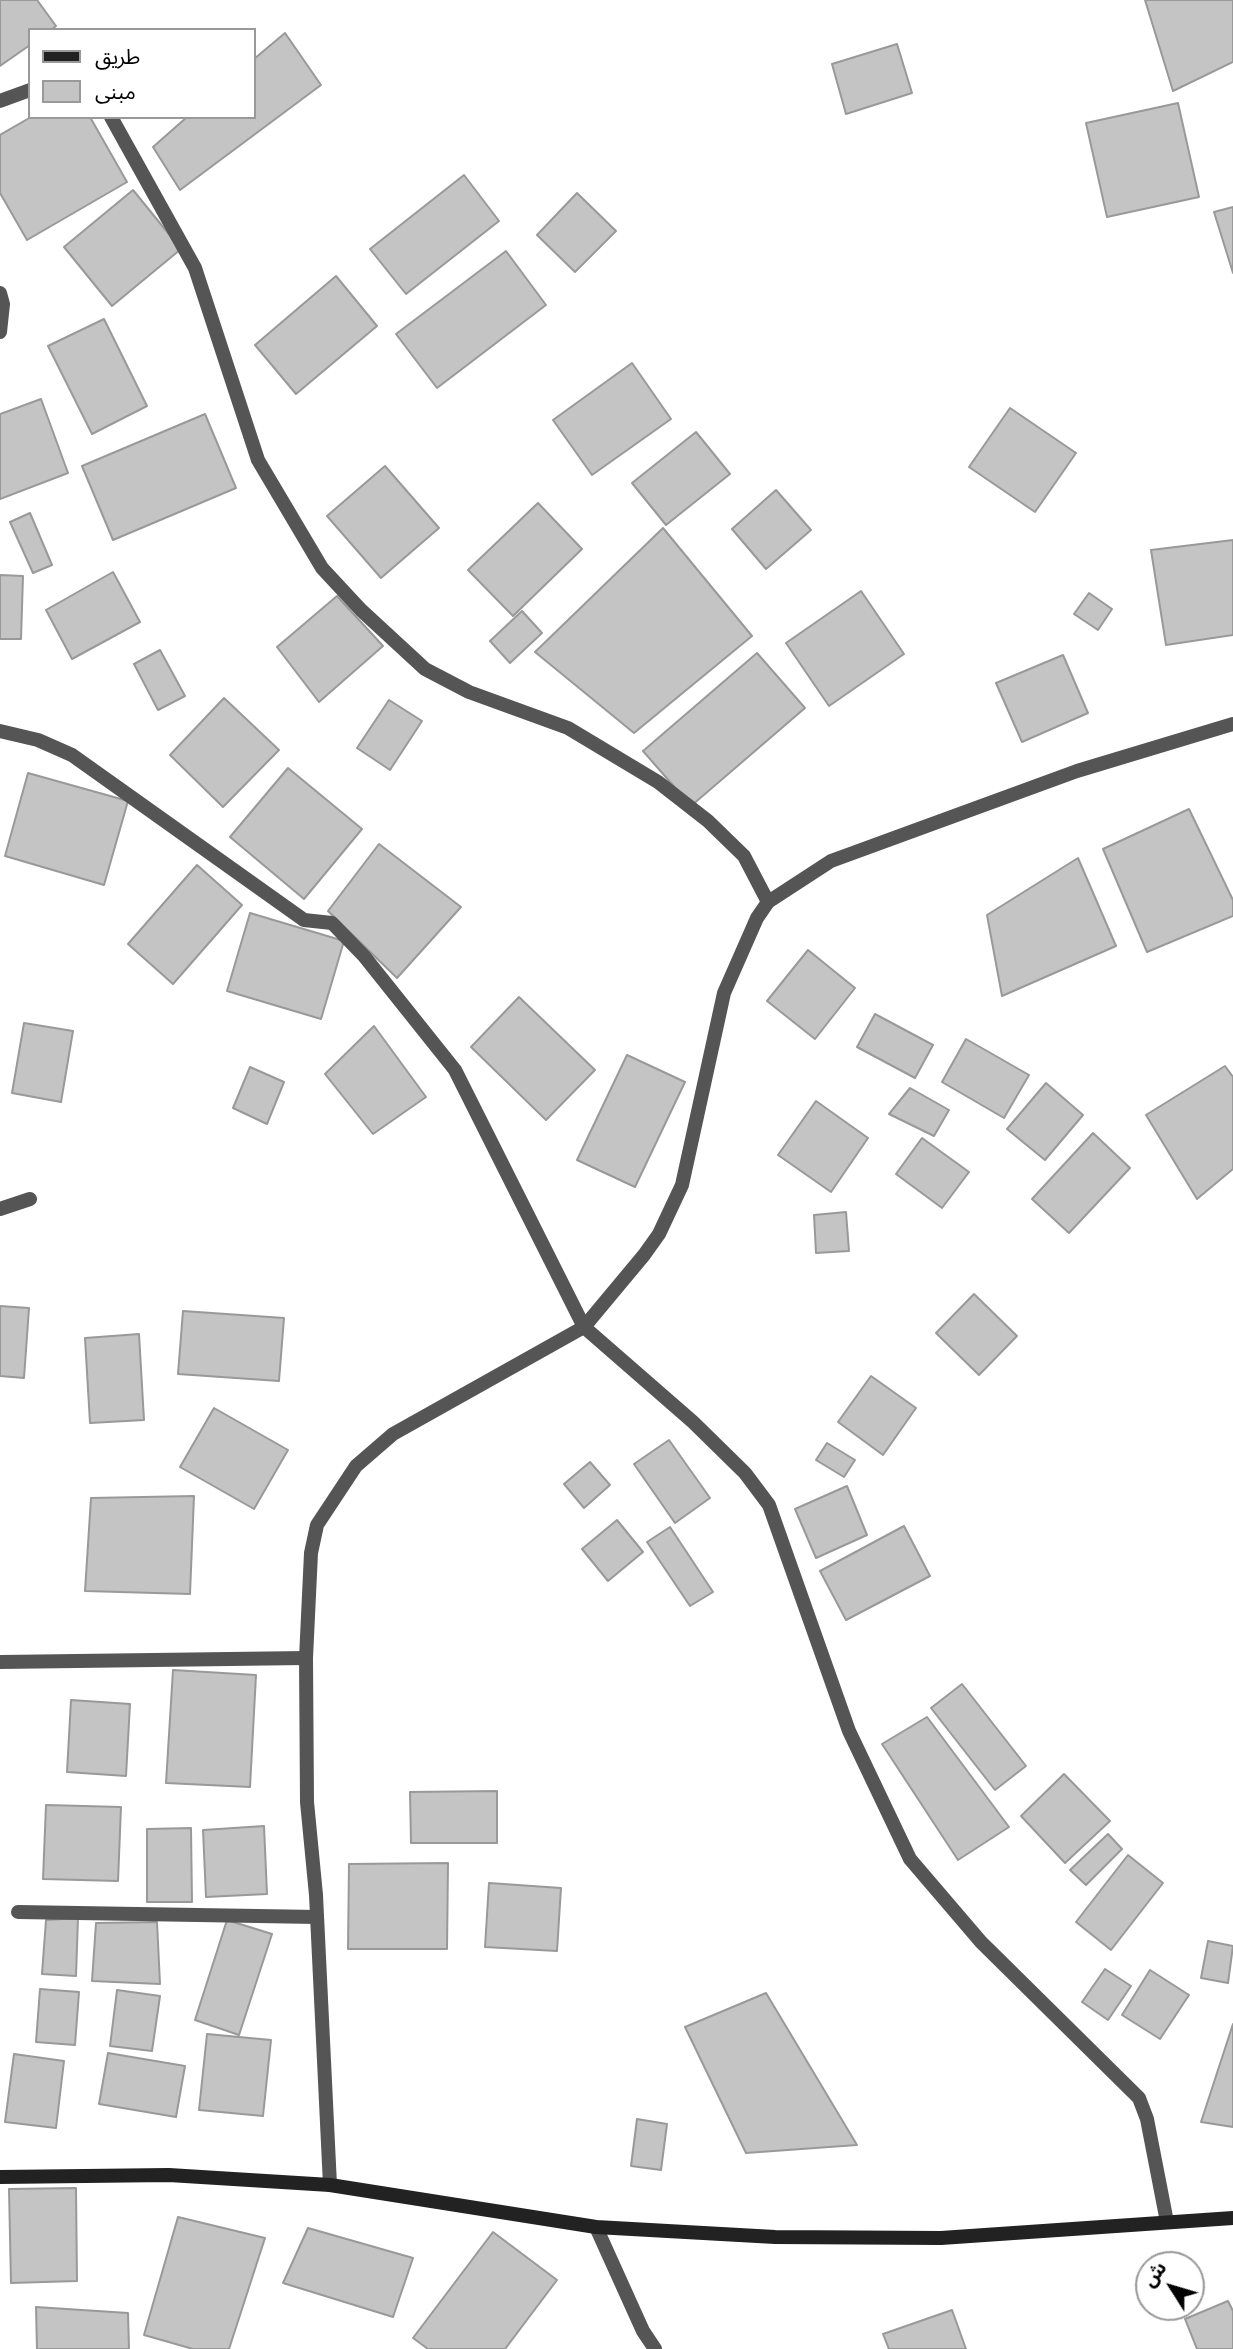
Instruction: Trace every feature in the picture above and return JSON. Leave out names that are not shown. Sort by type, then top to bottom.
[{"type":"main road","points":[[0,2177],[169,2175],[330,2185],[596,2227],[775,2237],[941,2238],[1233,2218]]},
{"type":"street","points":[[0,101],[28,91]]},
{"type":"street","points":[[112,119],[195,268],[258,460],[322,568],[425,669],[469,692],[568,728],[657,782],[708,821],[744,856],[768,902]]},
{"type":"street","points":[[0,292],[3,304],[0,332]]},
{"type":"street","points":[[330,2185],[317,1917],[307,1802],[306,1657],[311,1553],[317,1525],[356,1466],[393,1434],[584,1327],[644,1255],[672,1209],[682,1185],[724,993],[757,918],[768,902],[831,861],[1077,771],[1233,724]]},
{"type":"street","points":[[0,731],[38,740],[72,755],[304,920],[332,923],[363,956],[455,1070],[584,1327],[693,1422],[745,1473],[769,1505],[849,1731],[910,1858],[981,1942],[1139,2098],[1147,2119],[1167,2222]]},
{"type":"street","points":[[0,1209],[30,1199]]},
{"type":"street","points":[[0,1662],[306,1657]]},
{"type":"street","points":[[18,1912],[317,1917]]},
{"type":"street","points":[[596,2227],[643,2331],[655,2349]]},
{"type":"building","points":[[0,0],[37,0],[56,26],[28,28],[28,46],[0,66]]},
{"type":"building","points":[[1145,0],[1233,0],[1233,62],[1173,91]]},
{"type":"building","points":[[285,33],[321,85],[180,190],[153,147],[185,119],[256,119],[256,57]]},
{"type":"building","points":[[897,44],[912,93],[846,114],[832,64]]},
{"type":"building","points":[[1178,103],[1199,197],[1107,217],[1086,123]]},
{"type":"building","points":[[28,119],[91,119],[127,182],[27,240],[0,193],[0,135]]},
{"type":"building","points":[[464,175],[499,221],[406,294],[370,249]]},
{"type":"building","points":[[133,190],[181,249],[112,306],[64,247]]},
{"type":"building","points":[[577,193],[616,231],[575,272],[537,235]]},
{"type":"building","points":[[1233,207],[1233,273],[1214,212]]},
{"type":"building","points":[[506,251],[546,305],[437,388],[396,334]]},
{"type":"building","points":[[336,276],[377,326],[296,394],[255,345]]},
{"type":"building","points":[[104,319],[147,406],[92,434],[48,346]]},
{"type":"building","points":[[632,363],[671,419],[592,475],[553,420]]},
{"type":"building","points":[[41,399],[68,473],[0,499],[0,414]]},
{"type":"building","points":[[1010,408],[1076,453],[1035,512],[969,467]]},
{"type":"building","points":[[205,414],[236,488],[113,540],[82,466]]},
{"type":"building","points":[[696,432],[730,474],[666,525],[632,483]]},
{"type":"building","points":[[385,466],[439,528],[381,578],[327,516]]},
{"type":"building","points":[[776,490],[811,530],[766,569],[732,529]]},
{"type":"building","points":[[538,503],[582,549],[513,616],[468,570]]},
{"type":"building","points":[[30,513],[52,565],[33,573],[10,522]]},
{"type":"building","points":[[663,528],[752,636],[634,733],[535,652]]},
{"type":"building","points":[[1233,540],[1233,635],[1166,645],[1151,550]]},
{"type":"building","points":[[113,572],[140,622],[72,659],[46,610]]},
{"type":"building","points":[[0,575],[23,576],[21,639],[0,639]]},
{"type":"building","points":[[861,591],[904,654],[829,706],[786,643]]},
{"type":"building","points":[[1089,593],[1112,609],[1098,630],[1074,614]]},
{"type":"building","points":[[337,596],[383,646],[319,702],[277,647]]},
{"type":"building","points":[[522,611],[542,633],[510,663],[490,641]]},
{"type":"building","points":[[160,650],[185,696],[158,710],[134,664]]},
{"type":"building","points":[[757,653],[805,708],[691,806],[643,751]]},
{"type":"building","points":[[1063,655],[1088,713],[1022,742],[996,683]]},
{"type":"building","points":[[224,698],[279,750],[223,807],[170,755]]},
{"type":"building","points":[[389,700],[422,721],[390,770],[357,748]]},
{"type":"building","points":[[288,768],[362,829],[304,899],[230,837]]},
{"type":"building","points":[[28,773],[128,801],[104,885],[5,856]]},
{"type":"building","points":[[1189,809],[1233,900],[1233,916],[1147,952],[1103,849]]},
{"type":"building","points":[[379,844],[461,907],[397,978],[328,911]]},
{"type":"building","points":[[1078,858],[1116,946],[1002,996],[987,915]]},
{"type":"building","points":[[197,865],[242,905],[173,984],[128,944]]},
{"type":"building","points":[[250,913],[344,941],[321,1019],[227,991]]},
{"type":"building","points":[[808,950],[855,988],[815,1039],[767,1001]]},
{"type":"building","points":[[519,997],[595,1070],[546,1120],[471,1047]]},
{"type":"building","points":[[875,1014],[933,1045],[915,1078],[857,1047]]},
{"type":"building","points":[[24,1023],[73,1031],[61,1102],[12,1093]]},
{"type":"building","points":[[374,1026],[426,1097],[373,1134],[325,1074]]},
{"type":"building","points":[[966,1039],[1029,1075],[1004,1118],[942,1082]]},
{"type":"building","points":[[627,1055],[685,1082],[635,1187],[577,1160]]},
{"type":"building","points":[[1225,1066],[1233,1077],[1233,1169],[1197,1199],[1146,1115]]},
{"type":"building","points":[[250,1067],[284,1082],[267,1124],[233,1108]]},
{"type":"building","points":[[1046,1083],[1083,1115],[1045,1160],[1007,1129]]},
{"type":"building","points":[[910,1088],[949,1110],[934,1136],[889,1114]]},
{"type":"building","points":[[816,1101],[868,1138],[831,1192],[778,1155]]},
{"type":"building","points":[[1093,1133],[1130,1168],[1069,1233],[1032,1199]]},
{"type":"building","points":[[922,1138],[969,1172],[942,1208],[896,1174]]},
{"type":"building","points":[[846,1212],[849,1251],[816,1253],[814,1215]]},
{"type":"building","points":[[974,1294],[1017,1336],[979,1375],[936,1333]]},
{"type":"building","points":[[0,1306],[29,1308],[24,1378],[0,1376]]},
{"type":"building","points":[[183,1311],[284,1318],[279,1381],[178,1374]]},
{"type":"building","points":[[139,1334],[144,1420],[90,1423],[85,1338]]},
{"type":"building","points":[[871,1376],[916,1408],[883,1455],[838,1422]]},
{"type":"building","points":[[214,1408],[288,1450],[254,1509],[180,1467]]},
{"type":"building","points":[[669,1440],[710,1498],[675,1523],[634,1464]]},
{"type":"building","points":[[827,1443],[855,1460],[844,1477],[816,1460]]},
{"type":"building","points":[[590,1462],[610,1485],[584,1508],[564,1484]]},
{"type":"building","points":[[847,1486],[867,1535],[816,1558],[795,1509]]},
{"type":"building","points":[[194,1496],[190,1594],[85,1591],[91,1498]]},
{"type":"building","points":[[617,1520],[643,1552],[608,1581],[582,1549]]},
{"type":"building","points":[[904,1526],[930,1576],[846,1620],[820,1571]]},
{"type":"building","points":[[670,1527],[713,1592],[690,1606],[647,1542]]},
{"type":"building","points":[[173,1670],[256,1675],[250,1787],[166,1783]]},
{"type":"building","points":[[962,1684],[1026,1766],[995,1790],[931,1708]]},
{"type":"building","points":[[71,1700],[130,1704],[126,1776],[67,1772]]},
{"type":"building","points":[[927,1717],[1009,1827],[958,1860],[882,1744]]},
{"type":"building","points":[[1064,1774],[1110,1821],[1065,1863],[1021,1816]]},
{"type":"building","points":[[497,1791],[497,1843],[411,1843],[410,1792]]},
{"type":"building","points":[[46,1805],[121,1807],[118,1881],[43,1879]]},
{"type":"building","points":[[264,1826],[267,1894],[206,1897],[203,1830]]},
{"type":"building","points":[[191,1828],[192,1902],[147,1902],[147,1829]]},
{"type":"building","points":[[1108,1834],[1122,1849],[1086,1885],[1070,1870]]},
{"type":"building","points":[[1128,1855],[1163,1883],[1111,1950],[1076,1922]]},
{"type":"building","points":[[448,1863],[447,1949],[348,1949],[349,1864]]},
{"type":"building","points":[[489,1883],[561,1888],[557,1951],[485,1947]]},
{"type":"building","points":[[78,1918],[76,1976],[42,1974],[46,1920]]},
{"type":"building","points":[[227,1920],[272,1934],[239,2035],[195,2020]]},
{"type":"building","points":[[157,1922],[160,1984],[92,1981],[96,1923]]},
{"type":"building","points":[[1208,1941],[1233,1946],[1228,1983],[1201,1978]]},
{"type":"building","points":[[1105,1969],[1131,1986],[1108,2020],[1082,2002]]},
{"type":"building","points":[[1150,1970],[1189,1995],[1160,2039],[1122,2015]]},
{"type":"building","points":[[40,1989],[79,1992],[75,2045],[36,2042]]},
{"type":"building","points":[[117,1990],[160,1996],[152,2051],[110,2046]]},
{"type":"building","points":[[766,1993],[857,2145],[746,2153],[685,2027]]},
{"type":"building","points":[[1233,2024],[1233,2127],[1201,2122]]},
{"type":"building","points":[[207,2034],[271,2040],[263,2116],[199,2110]]},
{"type":"building","points":[[108,2053],[185,2066],[176,2117],[99,2104]]},
{"type":"building","points":[[14,2054],[64,2061],[56,2128],[5,2122]]},
{"type":"building","points":[[637,2119],[667,2124],[661,2170],[631,2166]]},
{"type":"building","points":[[76,2188],[77,2281],[11,2283],[9,2189]]},
{"type":"building","points":[[178,2217],[265,2238],[229,2349],[193,2349],[144,2335]]},
{"type":"building","points":[[308,2228],[413,2258],[393,2317],[283,2283]]},
{"type":"building","points":[[493,2232],[557,2280],[505,2349],[428,2349],[413,2338]]},
{"type":"building","points":[[1228,2301],[1233,2311],[1233,2349],[1197,2349],[1186,2321],[1205,2321],[1205,2311]]},
{"type":"building","points":[[36,2307],[128,2313],[129,2349],[37,2349]]},
{"type":"building","points":[[952,2310],[966,2349],[889,2349],[883,2334]]}]
